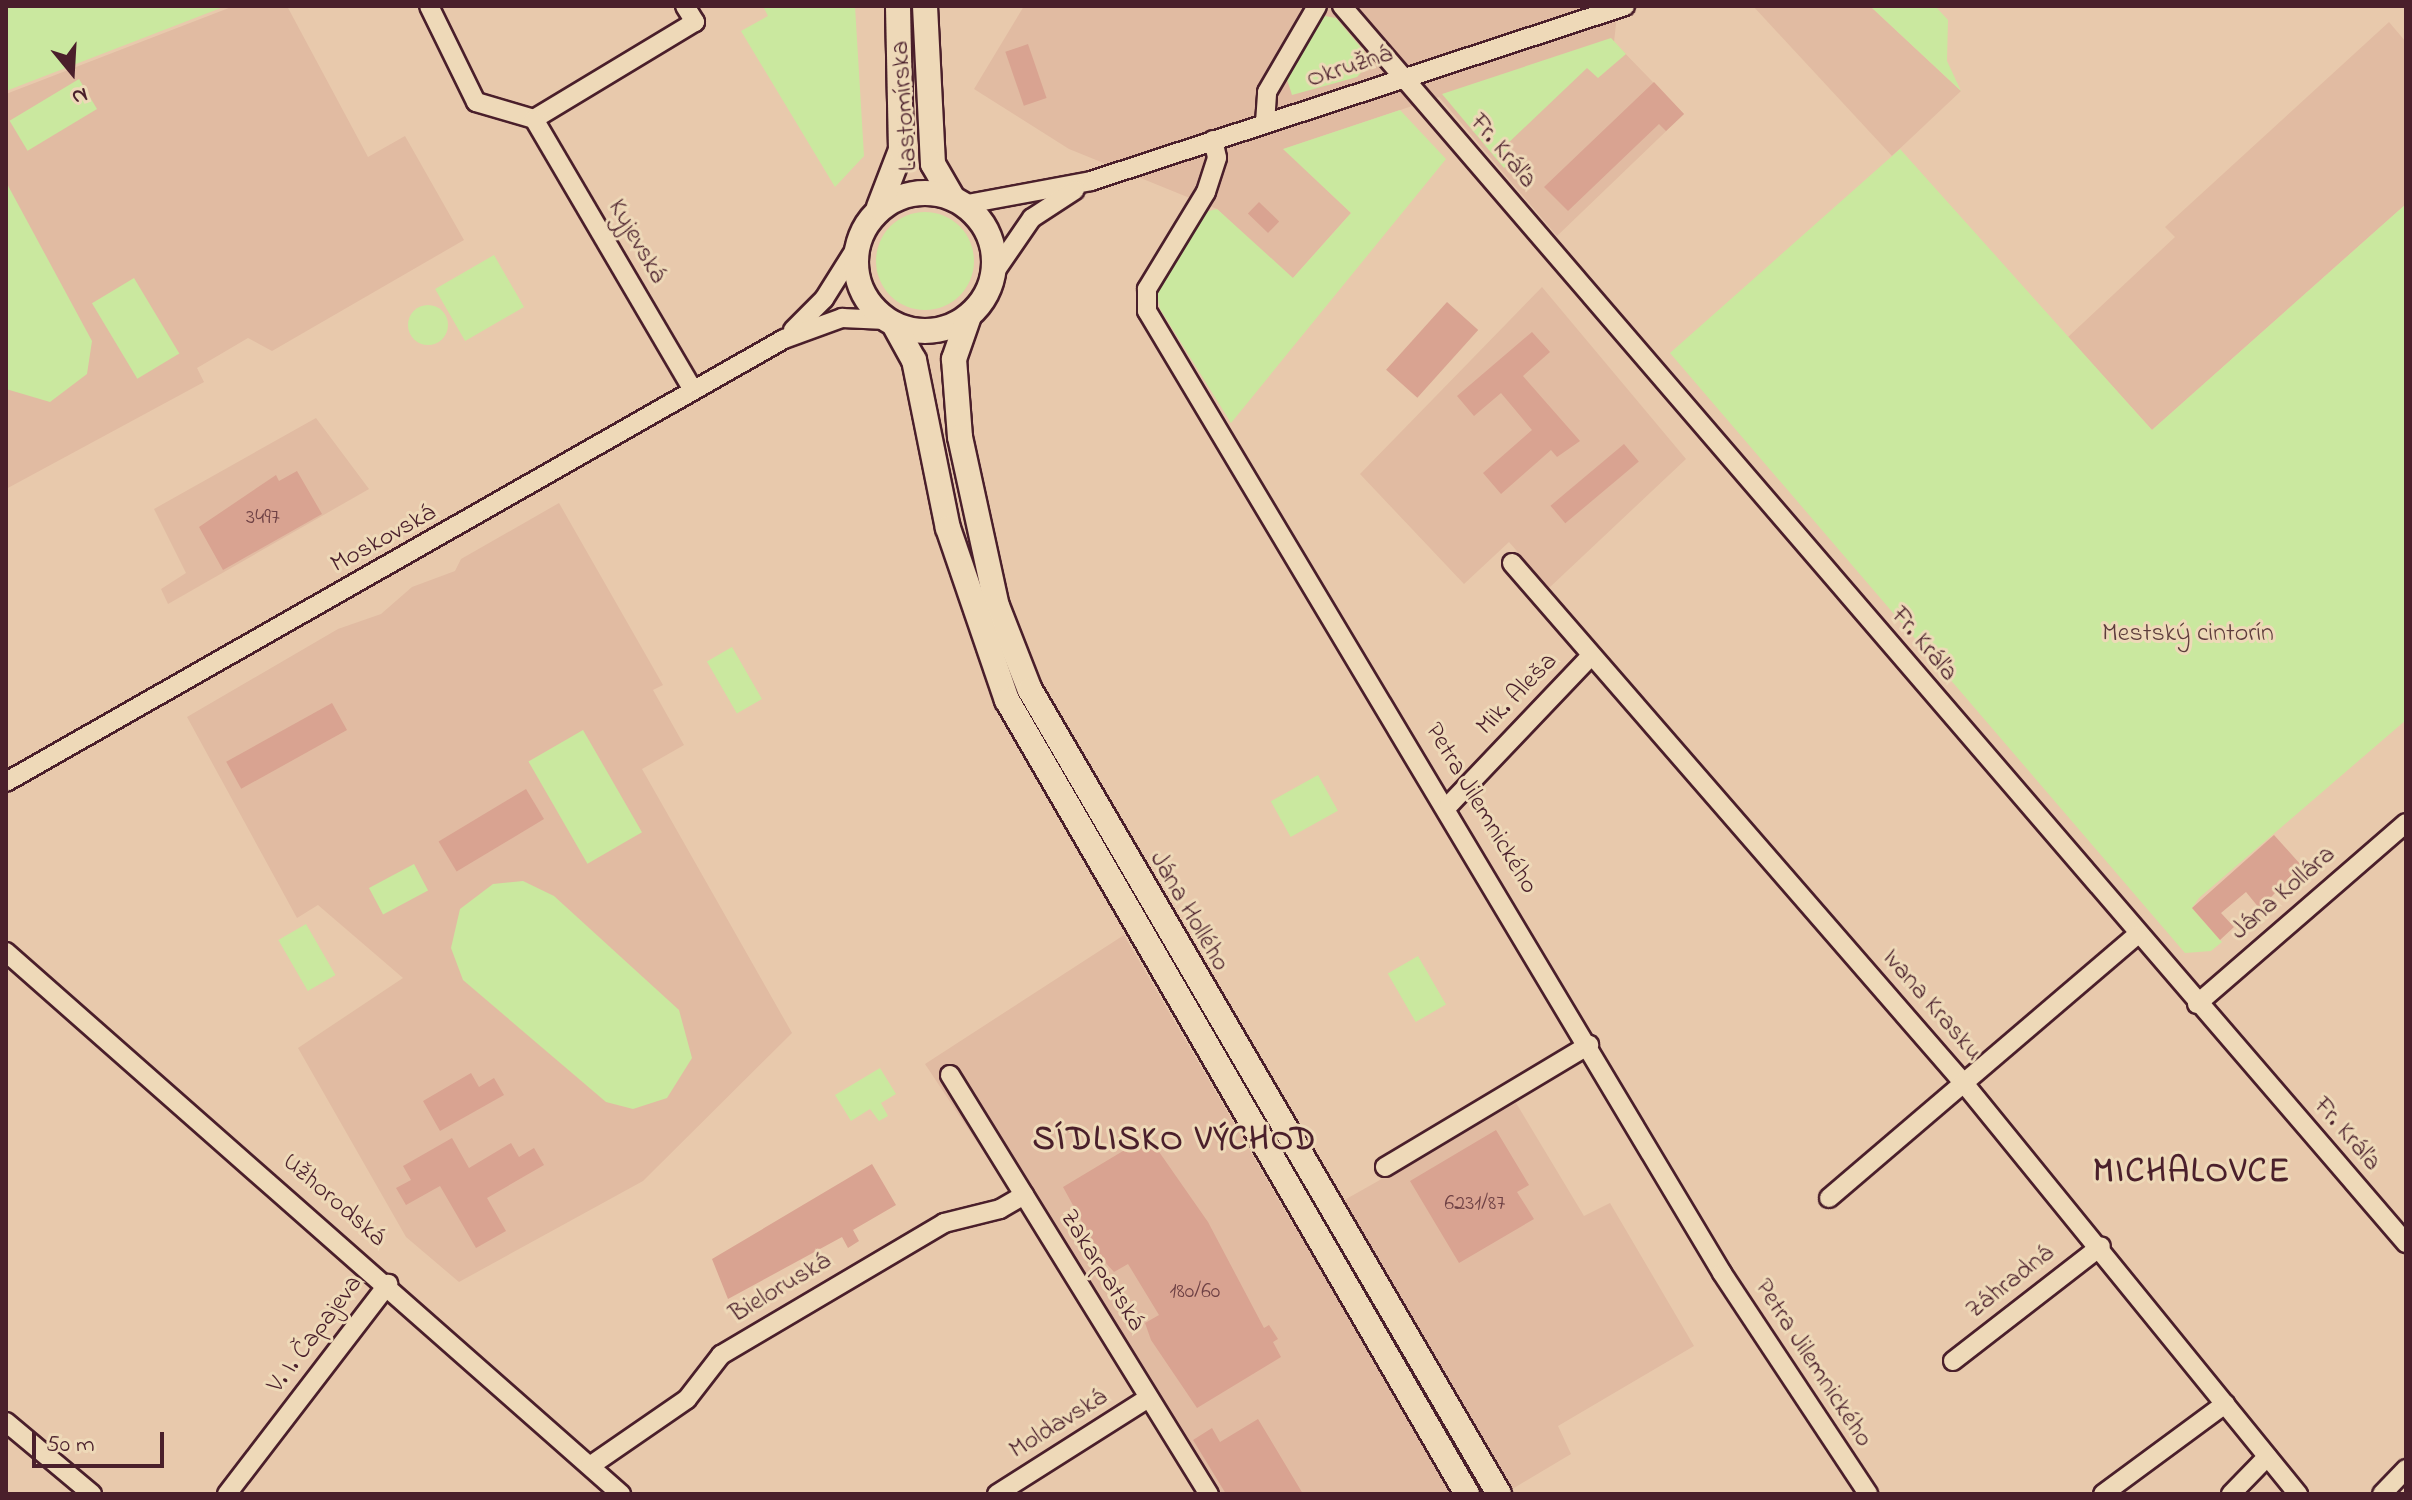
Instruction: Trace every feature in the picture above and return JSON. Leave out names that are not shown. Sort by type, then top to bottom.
[{"type":"street","points":[[429,6],[476,102],[534,119],[695,22],[685,6]]},
{"type":"street","points":[[784,339],[824,299],[861,240],[874,217],[901,150],[898,6]]},
{"type":"street","name":"Lastomírska","points":[[925,6],[933,164],[958,201]]},
{"type":"street","points":[[1265,123],[1267,92],[1317,6]]},
{"type":"street","name":"Fr. Kráľa","points":[[1342,6],[2136,936],[2406,1243]]},
{"type":"street","name":"Okružná","points":[[1091,181],[1625,6]]},
{"type":"street","name":"Kyjevská","points":[[534,119],[693,390]]},
{"type":"street","name":"Petra Jilemnického","points":[[1213,140],[1217,158],[1206,192],[1147,289],[1147,311],[1449,805],[1816,1425],[1868,1494]]},
{"type":"street","points":[[874,217],[914,190],[958,201],[1091,181]]},
{"type":"street","points":[[784,339],[842,318],[891,324],[930,335],[969,316],[1032,218],[1091,181]]},
{"type":"street","points":[[958,201],[987,237],[990,279]]},
{"type":"street","points":[[861,240],[862,283],[891,324]]},
{"type":"street","name":"Jána Hollého","points":[[969,316],[954,359],[955,399],[997,606],[1030,690],[1488,1490]]},
{"type":"street","name":"Jána Hollého","points":[[891,324],[914,360],[973,616],[1020,726],[1467,1494]]},
{"type":"street","name":"Moskovská","points":[[6,782],[784,339]]},
{"type":"street","name":"Ivana Krasku","points":[[1512,563],[1967,1087],[2101,1246],[2298,1494]]},
{"type":"street","points":[[973,616],[997,606]]},
{"type":"street","name":"Mik. Aleša","points":[[1449,805],[1591,656]]},
{"type":"street","name":"Jána Kollára","points":[[2197,1004],[2406,823]]},
{"type":"street","points":[[1114,891],[1136,877]]},
{"type":"street","points":[[1829,1198],[1967,1087],[2136,936]]},
{"type":"street","name":"Užhorodská","points":[[6,952],[388,1284],[621,1494]]},
{"type":"street","points":[[1385,1167],[1589,1045]]},
{"type":"street","name":"Zakarpatská","points":[[950,1075],[1209,1494]]},
{"type":"street","name":"Bieloruská","points":[[590,1466],[618,1440],[687,1399],[721,1355],[944,1223],[1000,1209],[1024,1195]]},
{"type":"street","name":"Záhradná","points":[[1953,1361],[2101,1246]]},
{"type":"street","name":"V. I. Čapajeva","points":[[227,1494],[388,1284]]},
{"type":"street","name":"Moldavská","points":[[997,1494],[1148,1398]]},
{"type":"street","points":[[2103,1494],[2225,1404]]},
{"type":"street","points":[[6,1422],[92,1494]]},
{"type":"street","points":[[2231,1494],[2267,1457]]},
{"type":"street","points":[[2382,1494],[2406,1469]]},
{"type":"shaded area","points":[[234,6],[287,6],[368,157],[405,136],[464,240],[272,351],[248,338],[197,368],[204,382],[6,489],[6,94]]},
{"type":"shaded area","points":[[1024,6],[1618,6],[1614,42],[1684,114],[1557,236],[1439,97],[1284,149],[1351,213],[1292,279],[1217,209],[1069,149],[974,89]]},
{"type":"shaded area","points":[[1753,6],[1870,6],[1961,91],[1892,156]]},
{"type":"shaded area","points":[[2389,22],[2406,42],[2406,204],[2152,430],[2068,337],[2175,237],[2165,227]]},
{"type":"shaded area","points":[[1542,287],[1686,459],[1549,588],[1509,542],[1464,584],[1360,474]]},
{"type":"shaded area","points":[[316,418],[369,489],[168,604],[161,589],[186,573],[154,509]]},
{"type":"shaded area","points":[[559,503],[663,685],[653,690],[684,745],[642,769],[792,1033],[643,1181],[459,1282],[406,1237],[298,1048],[403,978],[318,905],[297,918],[187,717],[338,629],[381,614],[412,587],[455,571],[461,559]]},
{"type":"shaded area","points":[[1124,935],[1295,1228],[1516,1103],[1584,1216],[1610,1203],[1694,1346],[1558,1426],[1571,1454],[1504,1494],[1211,1494],[925,1064]]},
{"type":"green space","points":[[6,6],[226,6],[6,91]]},
{"type":"green space","points":[[763,6],[855,6],[864,156],[835,187],[741,31],[768,16]]},
{"type":"green space","points":[[1870,6],[1935,6],[1948,20],[1947,61],[1961,91]]},
{"type":"green space","points":[[1325,16],[1336,18],[1364,51],[1367,66],[1357,77],[1292,95],[1285,73]]},
{"type":"green space","points":[[1611,38],[1626,54],[1598,78],[1587,68],[1505,146],[1516,158],[1504,168],[1442,94]]},
{"type":"green space","points":[[79,79],[97,109],[28,151],[10,121]]},
{"type":"green space","points":[[1400,110],[1446,159],[1231,423],[1160,309],[1155,286],[1201,213],[1217,209],[1293,278],[1351,213],[1283,149]]},
{"type":"green space","name":"Mestský cintorín","points":[[1900,149],[2152,430],[2406,204],[2406,720],[2199,898],[2192,908],[2222,942],[2211,951],[2185,953],[1670,353]]},
{"type":"green space","points":[[6,182],[92,341],[87,374],[50,402],[6,389]]},
{"type":"green space","points":[[925,212],[944,216],[959,227],[970,242],[974,261],[970,280],[959,295],[944,306],[925,310],[906,306],[891,295],[880,280],[876,261],[880,242],[891,227],[906,216]]},
{"type":"green space","points":[[494,255],[524,307],[465,341],[435,289]]},
{"type":"green space","points":[[134,278],[179,353],[137,379],[92,303]]},
{"type":"green space","points":[[428,305],[442,311],[448,325],[442,339],[428,345],[414,339],[408,325],[414,311]]},
{"type":"green space","points":[[732,647],[762,699],[737,713],[707,662]]},
{"type":"green space","points":[[583,730],[642,832],[587,864],[528,762]]},
{"type":"green space","points":[[1318,775],[1338,811],[1291,837],[1271,801]]},
{"type":"green space","points":[[414,864],[428,890],[383,914],[369,888]]},
{"type":"green space","points":[[523,881],[554,896],[679,1010],[692,1058],[667,1098],[633,1109],[606,1102],[463,980],[451,948],[460,909],[493,884]]},
{"type":"green space","points":[[306,924],[336,975],[308,991],[278,940]]},
{"type":"green space","points":[[1418,956],[1446,1004],[1416,1022],[1388,974]]},
{"type":"green space","points":[[880,1068],[896,1094],[881,1103],[888,1116],[879,1121],[870,1109],[851,1121],[835,1095]]},
{"type":"building","points":[[1028,44],[1047,98],[1024,106],[1005,52]]},
{"type":"building","points":[[1654,82],[1684,114],[1666,131],[1659,124],[1568,211],[1544,187]]},
{"type":"building","points":[[1259,202],[1279,221],[1268,233],[1248,214]]},
{"type":"building","points":[[1447,302],[1478,330],[1417,398],[1386,370]]},
{"type":"building","points":[[1532,332],[1550,352],[1523,376],[1580,441],[1557,457],[1551,450],[1501,494],[1483,473],[1532,430],[1501,393],[1474,416],[1457,396]]},
{"type":"building","points":[[1624,444],[1639,462],[1565,523],[1550,506]]},
{"type":"building","points":[[297,471],[322,514],[223,570],[199,527],[276,475],[279,481]]},
{"type":"building","points":[[332,703],[347,730],[241,789],[226,762]]},
{"type":"building","points":[[526,789],[544,819],[457,872],[439,842]]},
{"type":"building","points":[[2274,835],[2301,865],[2260,909],[2246,892],[2221,913],[2234,927],[2220,940],[2192,908]]},
{"type":"building","points":[[471,1073],[479,1087],[494,1078],[504,1095],[440,1131],[423,1101]]},
{"type":"building","points":[[1496,1130],[1529,1185],[1517,1192],[1534,1219],[1459,1263],[1410,1181]]},
{"type":"building","points":[[1148,1136],[1208,1222],[1264,1328],[1269,1325],[1278,1339],[1273,1342],[1281,1357],[1197,1408],[1151,1340],[1145,1323],[1159,1315],[1128,1264],[1114,1272],[1103,1260],[1063,1187]]},
{"type":"building","points":[[452,1138],[469,1168],[511,1143],[519,1157],[534,1148],[544,1165],[487,1198],[506,1231],[476,1248],[440,1186],[406,1205],[396,1188],[411,1180],[403,1166]]},
{"type":"building","points":[[872,1164],[896,1205],[853,1230],[859,1241],[848,1248],[842,1237],[728,1299],[712,1259]]},
{"type":"building","points":[[1258,1419],[1303,1494],[1226,1494],[1193,1440],[1212,1428],[1220,1442]]},
{"type":"district","name":"SÍDLISKO VÝCHOD","points":[[1175,1142]]},
{"type":"district","name":"MICHALOVCE","points":[[2192,1174]]}]
